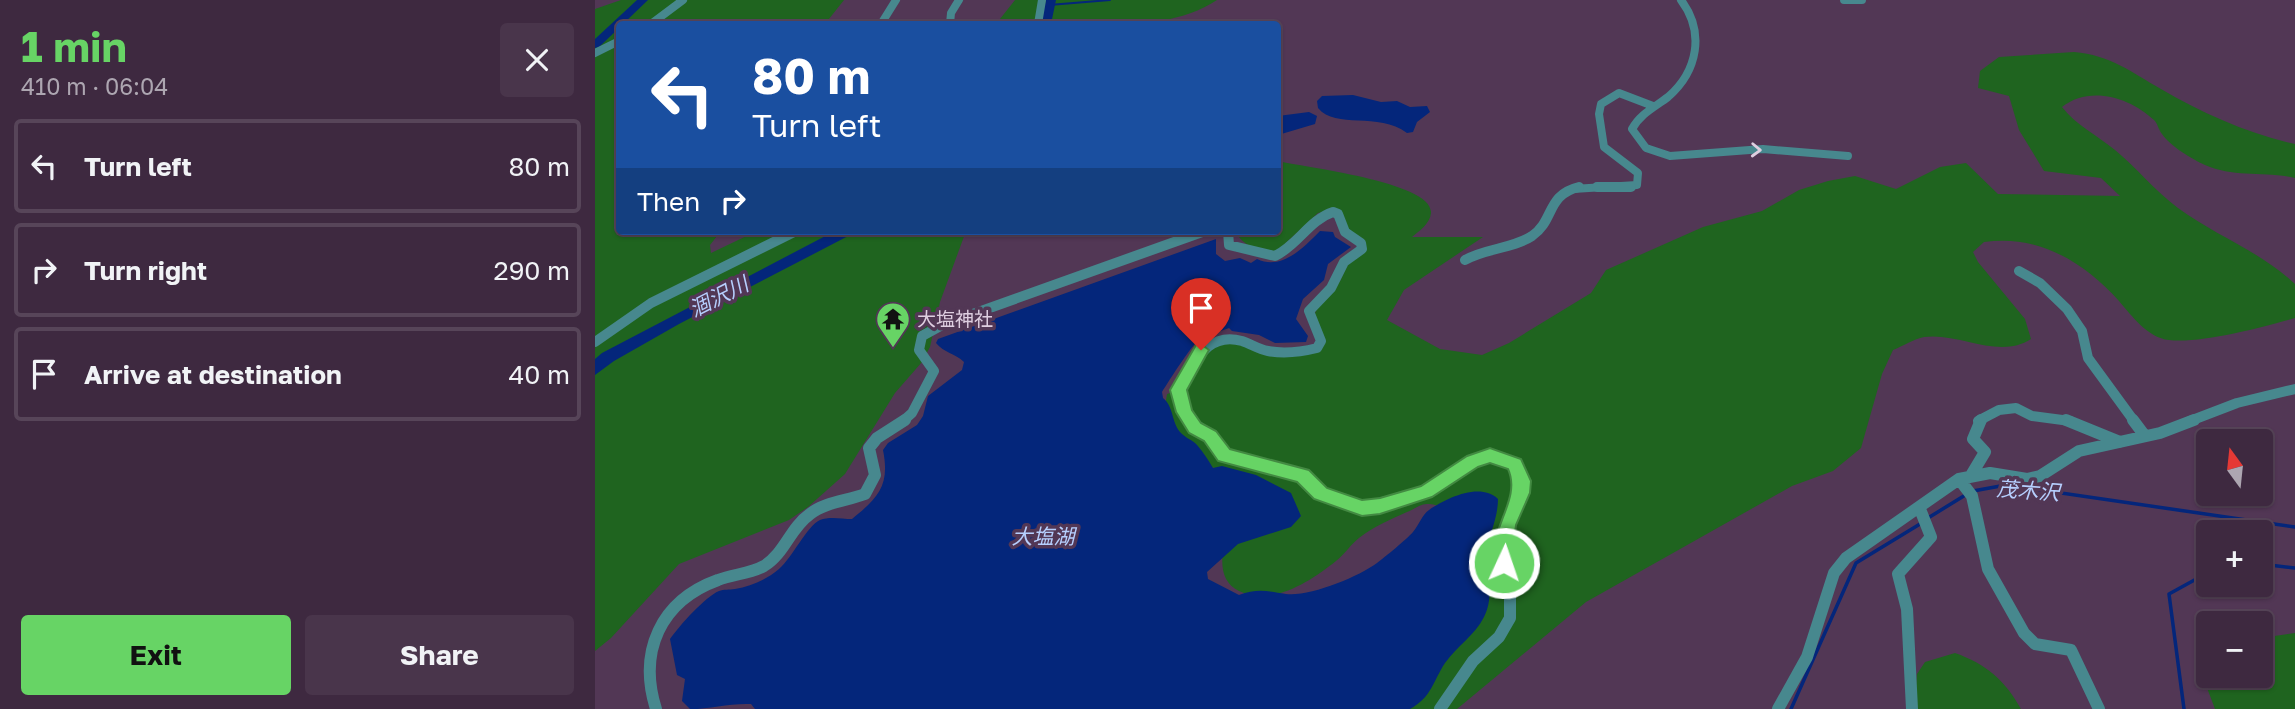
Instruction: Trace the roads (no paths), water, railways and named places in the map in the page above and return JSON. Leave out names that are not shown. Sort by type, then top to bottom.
[{"type":"street","points":[[655,21],[683,0]]},
{"type":"street","points":[[883,21],[896,0]]},
{"type":"street","points":[[950,21],[951,13],[960,0]]},
{"type":"street","points":[[1038,21],[1042,0]]},
{"type":"street","points":[[1681,0],[1692,18],[1697,36],[1687,77],[1636,120],[1632,129],[1635,137],[1657,154],[1688,155],[1752,148],[1848,156]]},
{"type":"street","points":[[1844,0],[1863,0]]},
{"type":"street","points":[[595,53],[616,42]]},
{"type":"street","points":[[1465,260],[1480,250],[1532,236],[1542,225],[1552,202],[1562,193],[1579,187],[1625,190],[1637,185],[1638,173],[1604,147],[1599,114],[1601,104],[1619,93],[1653,106]]},
{"type":"street","points":[[1228,235],[1229,245],[1275,256],[1303,235],[1318,218],[1333,212],[1338,214],[1345,232],[1361,243],[1362,249],[1344,262],[1331,288],[1309,311],[1321,341],[1317,348],[1304,351],[1267,350],[1242,339],[1230,339],[1217,341],[1201,350],[1178,390],[1180,400],[1195,428],[1210,436],[1218,451],[1224,455],[1303,475],[1320,493],[1362,508],[1380,506],[1426,492],[1473,461],[1490,456],[1504,458],[1519,471],[1521,493],[1507,525],[1503,547],[1510,581],[1510,618],[1499,637],[1473,661],[1440,709]]},
{"type":"street","points":[[595,342],[651,303],[788,235]]},
{"type":"street","points":[[656,709],[652,700],[649,665],[656,631],[667,614],[698,589],[768,563],[794,528],[811,513],[865,494],[874,475],[869,448],[874,439],[899,425],[911,414],[934,371],[919,350],[922,336],[942,326],[1194,235]]},
{"type":"street","points":[[2019,271],[2040,283],[2067,309],[2082,331],[2088,358],[2145,436]]},
{"type":"street","points":[[1965,478],[1990,473],[2027,479],[2040,476],[2079,451],[2145,436],[2237,403],[2295,389]]},
{"type":"street","points":[[1778,709],[1807,657],[1834,573],[1846,558],[1861,546],[1965,478],[1985,452],[1973,439],[1978,421],[1999,411],[2016,408],[2032,416],[2064,419],[2120,442]]},
{"type":"street","points":[[1965,478],[1972,496],[1988,569],[2024,633],[2035,644],[2071,650],[2099,709]]},
{"type":"street","points":[[1912,709],[1907,667],[1910,623],[1907,596],[1898,574],[1931,537],[1920,509]]},
{"type":"water","points":[[1353,95],[1381,102],[1397,101],[1410,107],[1427,106],[1430,112],[1417,122],[1413,132],[1407,133],[1383,123],[1335,118],[1318,108],[1317,101],[1322,96]]},
{"type":"water","points":[[1309,112],[1317,116],[1315,124],[1281,134],[1281,116]]},
{"type":"water","name":"大塩湖","points":[[1320,231],[1333,232],[1335,237],[1351,247],[1328,264],[1324,280],[1303,299],[1296,319],[1308,336],[1306,342],[1275,343],[1259,335],[1232,331],[1229,328],[1208,334],[1198,340],[1188,353],[1162,392],[1163,398],[1180,432],[1197,445],[1213,468],[1222,466],[1256,475],[1291,493],[1301,516],[1291,527],[1238,544],[1207,572],[1208,579],[1239,595],[1257,591],[1296,594],[1333,585],[1377,563],[1410,535],[1427,512],[1436,505],[1473,492],[1491,494],[1498,499],[1487,552],[1490,593],[1484,617],[1450,657],[1428,694],[1417,704],[1410,709],[755,709],[751,704],[743,704],[690,709],[682,701],[685,679],[677,675],[670,639],[713,594],[753,584],[779,569],[820,520],[852,519],[876,497],[885,472],[883,450],[888,443],[917,425],[923,416],[928,396],[962,370],[964,362],[939,346],[936,343],[938,339],[1216,239],[1216,254],[1225,261],[1240,258],[1251,263],[1257,259],[1275,262],[1292,256]]},
{"type":"waterway","points":[[621,21],[643,0]]},
{"type":"waterway","name":"涸沢川","points":[[1047,21],[1051,0]]},
{"type":"waterway","points":[[1049,5],[1110,0]]},
{"type":"waterway","points":[[595,45],[616,25]]},
{"type":"waterway","name":"涸沢川","points":[[595,369],[608,357],[674,320],[839,235]]},
{"type":"waterway","name":"茂木沢","points":[[1973,491],[2006,485],[2295,527]]},
{"type":"waterway","name":"茂木沢","points":[[1928,518],[1967,494]]},
{"type":"waterway","name":"茂木沢","points":[[1791,709],[1856,563],[1920,524]]},
{"type":"waterway","points":[[2273,565],[2295,568]]},
{"type":"waterway","points":[[2184,709],[2169,594],[2196,579]]},
{"type":"place","name":"大塩神社","points":[[893,349]]}]
